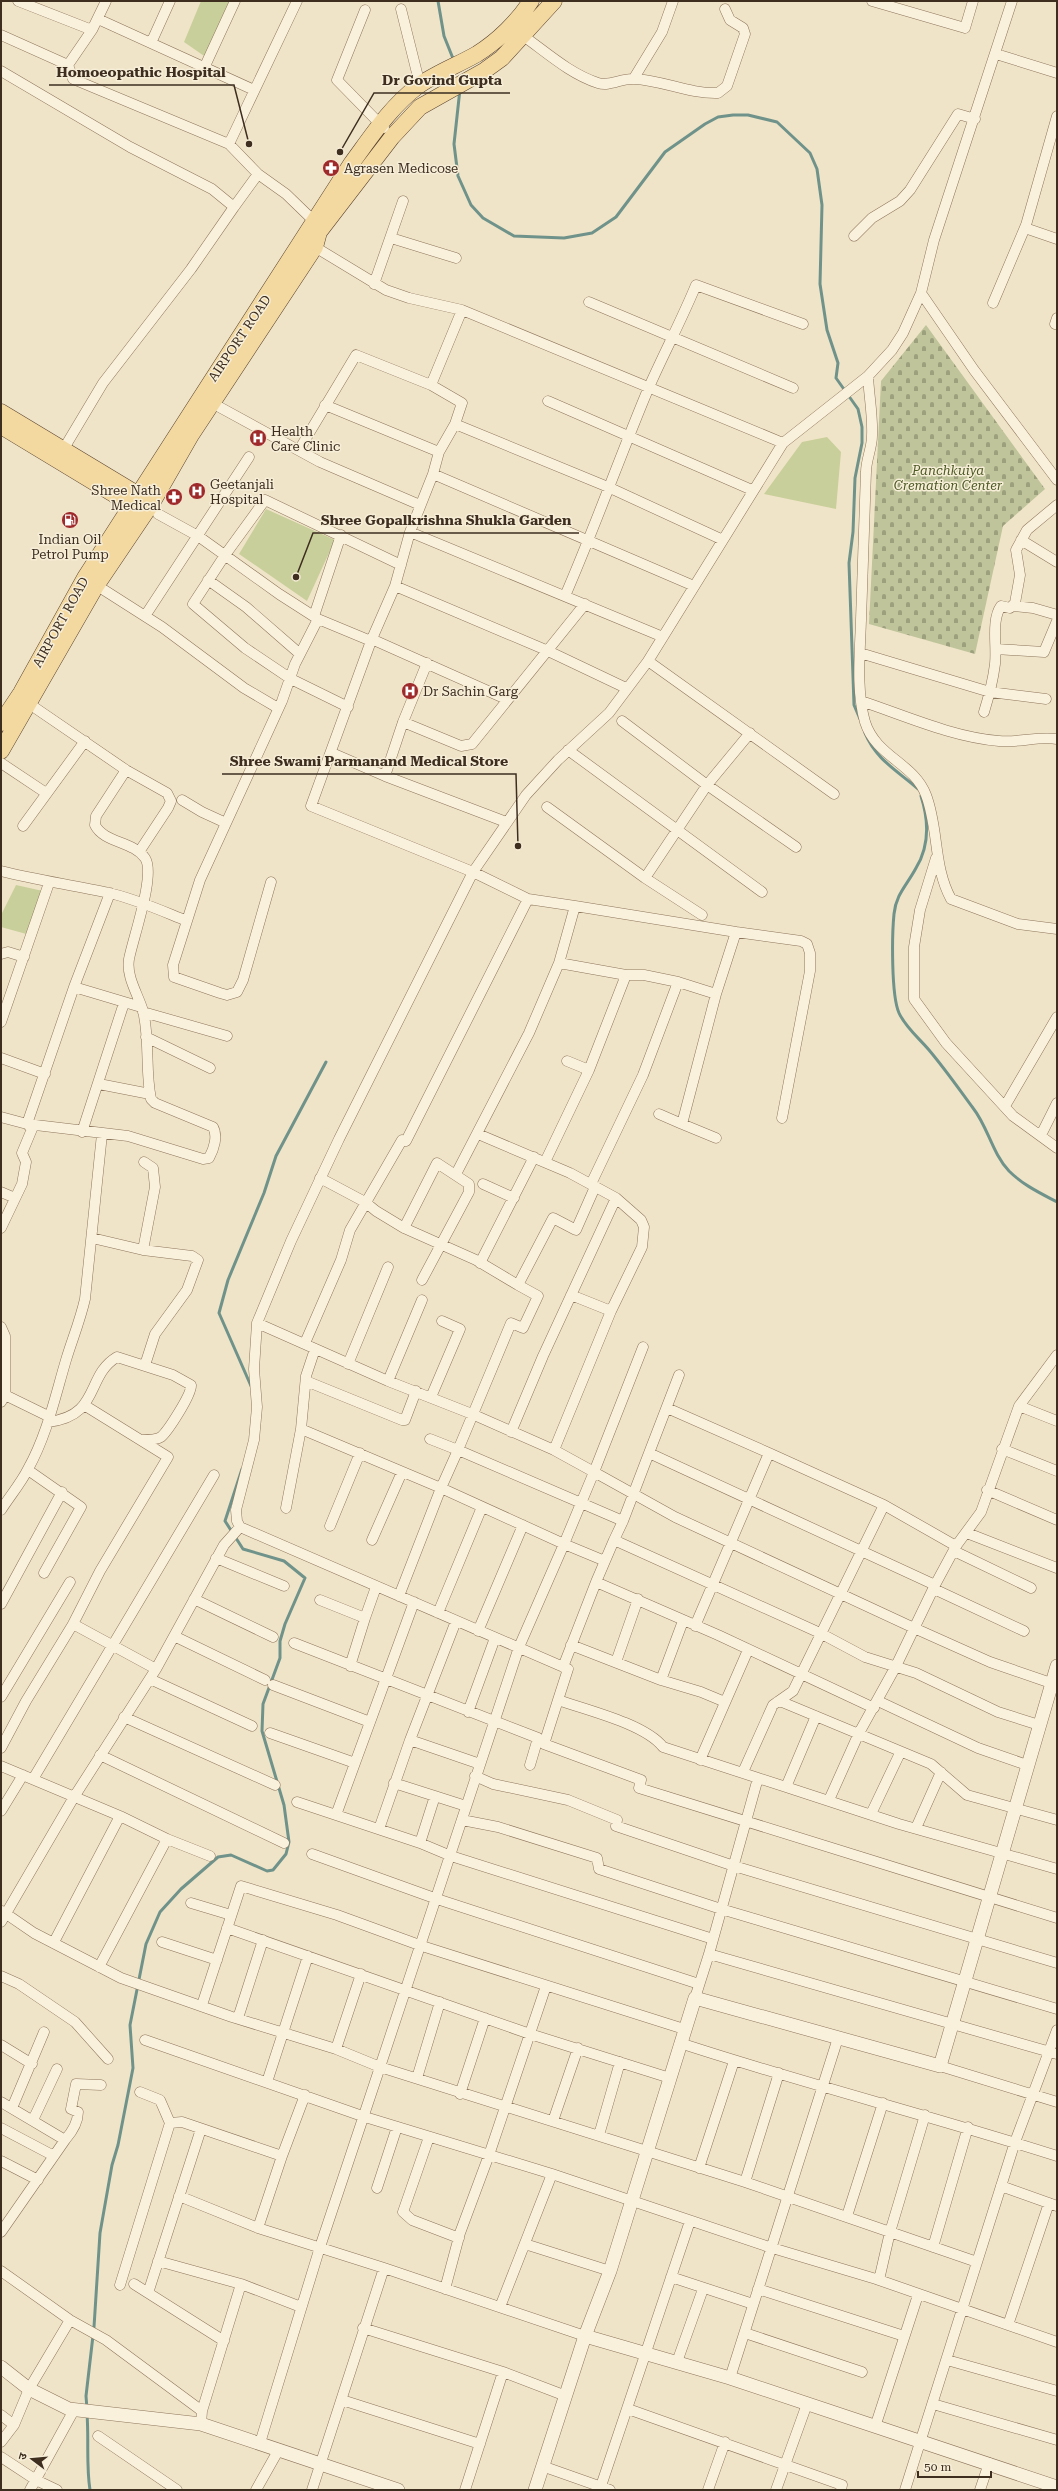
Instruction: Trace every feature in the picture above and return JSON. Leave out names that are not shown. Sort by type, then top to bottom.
[{"type":"main road","name":"AIRPORT ROAD","points":[[1,724],[91,581],[152,510],[191,435],[315,247],[318,224],[380,125],[400,102],[421,85],[478,53],[502,35],[531,1]]},
{"type":"main road","name":"AIRPORT ROAD","points":[[1,750],[28,703],[134,500],[304,240],[392,137],[425,102],[484,71],[502,58],[554,1]]},
{"type":"main road","points":[[1,412],[63,450],[134,500]]},
{"type":"main road","points":[[1,426],[152,510]]},
{"type":"street","points":[[18,1],[92,30]]},
{"type":"street","points":[[151,43],[170,1]]},
{"type":"street","points":[[205,66],[235,1]]},
{"type":"street","points":[[634,78],[662,32],[673,1]]},
{"type":"street","points":[[872,1],[965,28],[973,1]]},
{"type":"street","points":[[977,2262],[745,2182],[647,2152],[599,2135],[505,2106],[460,2094],[417,2078],[380,2067],[336,2049],[238,2018],[122,1978],[3,1916],[100,1755],[156,1669],[216,1558],[224,1545],[238,1530],[236,1510],[254,1440],[257,1407],[254,1369],[257,1323],[320,1178],[449,916],[473,872],[506,822],[542,776],[609,713],[626,688],[648,661],[723,540],[752,490],[783,443],[868,376],[892,350],[903,332],[921,293],[934,240],[975,119],[1012,1]]},
{"type":"street","points":[[68,65],[92,30],[104,2]]},
{"type":"street","points":[[229,144],[293,3]]},
{"type":"street","points":[[522,35],[566,67],[597,82],[607,84],[634,78],[700,92],[718,93],[724,90],[745,34],[743,28],[730,20],[725,9]]},
{"type":"street","points":[[365,10],[337,80],[392,137]]},
{"type":"street","points":[[401,10],[421,85]]},
{"type":"street","points":[[98,19],[205,66],[254,90]]},
{"type":"street","points":[[1,35],[68,65],[73,79],[81,83],[229,144],[258,174],[286,194],[318,224]]},
{"type":"street","points":[[996,54],[1057,73]]},
{"type":"street","points":[[1,71],[130,147],[212,189],[234,206]]},
{"type":"street","points":[[854,236],[872,218],[900,201],[910,190],[958,114],[975,119]]},
{"type":"street","points":[[993,303],[1025,228],[1057,116]]},
{"type":"street","points":[[63,450],[103,383],[191,269],[258,174]]},
{"type":"street","points":[[374,284],[403,201]]},
{"type":"street","points":[[1025,228],[1057,239]]},
{"type":"street","points":[[391,238],[456,258]]},
{"type":"street","points":[[315,247],[374,284],[409,298],[462,310],[650,386],[783,443]]},
{"type":"street","points":[[565,596],[589,542],[608,487],[650,386],[696,285],[803,324]]},
{"type":"street","points":[[921,293],[974,370],[1057,480]]},
{"type":"street","points":[[589,302],[794,388]]},
{"type":"street","points":[[431,385],[462,310]]},
{"type":"street","points":[[299,450],[356,355],[431,385],[462,402],[455,424],[439,452],[433,474],[410,532],[395,586],[371,641],[332,753],[311,806],[473,872],[528,899],[802,941],[807,944],[810,953],[810,971],[782,1118]]},
{"type":"street","points":[[868,376],[872,437],[866,468],[860,653],[861,701],[866,723],[878,746],[908,770],[925,792],[931,809],[943,884],[951,899],[1018,924],[1057,929]]},
{"type":"street","points":[[548,401],[752,490]]},
{"type":"street","points":[[212,403],[320,462],[420,505]]},
{"type":"street","points":[[325,405],[439,452]]},
{"type":"street","points":[[455,424],[608,487],[723,540]]},
{"type":"street","points":[[145,616],[248,457]]},
{"type":"street","points":[[433,474],[485,495],[589,542],[694,586]]},
{"type":"street","points":[[348,707],[291,679],[245,648],[193,604],[225,555],[265,500],[401,565]]},
{"type":"street","points":[[1013,606],[1020,570],[1016,550],[1021,540],[1037,520],[1057,505]]},
{"type":"street","points":[[152,510],[198,536],[279,594],[316,618],[371,641],[376,641],[506,699]]},
{"type":"street","points":[[410,532],[585,604],[663,638]]},
{"type":"street","points":[[271,882],[243,980],[237,992],[227,995],[174,977],[173,965],[200,880],[291,679],[316,618],[341,535]]},
{"type":"street","points":[[1021,540],[1057,562]]},
{"type":"street","points":[[208,580],[246,607],[300,654]]},
{"type":"street","points":[[91,581],[145,616],[244,688],[278,708]]},
{"type":"street","points":[[395,586],[546,650],[626,688]]},
{"type":"street","points":[[403,722],[461,746],[467,746],[476,740],[506,699],[585,604]]},
{"type":"street","points":[[984,712],[990,692],[996,649],[998,610],[1001,606],[1033,608],[1057,615]]},
{"type":"street","points":[[996,649],[1044,652],[1057,621]]},
{"type":"street","points":[[860,653],[990,692],[1046,699]]},
{"type":"street","points":[[648,661],[834,794]]},
{"type":"street","points":[[385,776],[403,722],[427,663]]},
{"type":"street","points":[[861,701],[947,730],[982,739],[1016,742],[1057,738]]},
{"type":"street","points":[[28,703],[126,770],[168,793],[170,798],[168,808],[139,852]]},
{"type":"street","points":[[622,721],[707,785],[796,847]]},
{"type":"street","points":[[645,878],[707,785],[750,733]]},
{"type":"street","points":[[23,826],[85,741]]},
{"type":"street","points":[[568,750],[762,892]]},
{"type":"street","points":[[332,753],[385,776],[506,822]]},
{"type":"street","points":[[1,763],[46,793]]},
{"type":"street","points":[[1,1117],[27,1124],[82,1132],[128,1136],[203,1159],[209,1158],[216,1134],[213,1128],[155,1103],[150,1094],[146,1037],[142,1009],[129,967],[144,903],[147,865],[145,858],[139,852],[101,833],[95,825],[96,816],[126,770]]},
{"type":"street","points":[[182,800],[202,812],[226,823]]},
{"type":"street","points":[[547,807],[645,878],[702,916]]},
{"type":"street","points":[[937,854],[920,910],[914,947],[914,999],[946,1042],[1005,1106],[1012,1116],[1041,1135],[1057,1148]]},
{"type":"street","points":[[1,871],[110,894],[144,903],[187,921]]},
{"type":"street","points":[[1,1022],[49,882]]},
{"type":"street","points":[[27,1124],[74,987],[110,894]]},
{"type":"street","points":[[305,1343],[341,1260],[350,1230],[365,1202],[404,1141],[528,899]]},
{"type":"street","points":[[456,1174],[529,1034],[559,963],[575,906]]},
{"type":"street","points":[[682,1124],[716,994],[736,932]]},
{"type":"street","points":[[1,954],[8,952],[24,957]]},
{"type":"street","points":[[559,963],[626,974],[644,975],[678,982],[716,994]]},
{"type":"street","points":[[545,1162],[589,1070],[626,974]]},
{"type":"street","points":[[518,1285],[553,1218],[576,1230],[593,1186],[643,1075],[678,982]]},
{"type":"street","points":[[74,987],[227,1036]]},
{"type":"street","points":[[82,1132],[99,1084],[124,1003]]},
{"type":"street","points":[[1005,1106],[1057,1017]]},
{"type":"street","points":[[146,1037],[210,1068]]},
{"type":"street","points":[[1,1058],[44,1074]]},
{"type":"street","points":[[567,1061],[589,1070]]},
{"type":"street","points":[[99,1084],[150,1094]]},
{"type":"street","points":[[1041,1135],[1057,1103]]},
{"type":"street","points":[[659,1114],[716,1138]]},
{"type":"street","points":[[1,1228],[20,1189],[26,1162],[22,1152],[32,1129],[27,1124]]},
{"type":"street","points":[[1,1510],[28,1470],[49,1420],[66,1358],[79,1326],[85,1299],[102,1134]]},
{"type":"street","points":[[478,1134],[545,1162],[616,1198],[641,1220],[644,1227],[642,1247],[611,1311],[554,1450]]},
{"type":"street","points":[[480,1263],[534,1157]]},
{"type":"street","points":[[143,1250],[156,1182],[153,1168],[144,1162]]},
{"type":"street","points":[[404,1228],[435,1164],[440,1163],[466,1181],[470,1188],[422,1280]]},
{"type":"street","points":[[320,1178],[365,1202],[376,1211],[404,1228],[480,1263],[538,1296],[524,1328],[511,1323],[458,1450],[440,1488],[399,1596]]},
{"type":"street","points":[[483,1184],[514,1198]]},
{"type":"street","points":[[1,1192],[15,1198]]},
{"type":"street","points":[[511,1432],[571,1295],[616,1198]]},
{"type":"street","points":[[92,1238],[143,1250],[192,1256],[197,1258],[198,1264],[187,1290],[154,1334],[145,1365]]},
{"type":"street","points":[[348,1364],[388,1267]]},
{"type":"street","points":[[571,1295],[611,1311]]},
{"type":"street","points":[[388,1381],[422,1300]]},
{"type":"street","points":[[431,1397],[460,1329],[442,1321]]},
{"type":"street","points":[[257,1323],[305,1343],[348,1364],[472,1414],[554,1450],[633,1496],[731,1543],[990,1662],[1055,1674],[940,2066]]},
{"type":"street","points":[[1,1327],[5,1336],[3,1399],[49,1420],[69,1418],[84,1405],[103,1372],[115,1358],[145,1365],[180,1378],[190,1384],[192,1388],[161,1437],[142,1440]]},
{"type":"street","points":[[260,2443],[320,2247],[422,1946],[466,1806],[519,1647],[594,1472],[642,1347]]},
{"type":"street","points":[[286,1508],[301,1429],[306,1381],[316,1348]]},
{"type":"street","points":[[829,1800],[859,1733],[876,1705],[934,1587],[955,1549],[981,1512],[987,1490],[1019,1406],[1053,1370],[1057,1355]]},
{"type":"street","points":[[563,1667],[596,1582],[633,1496],[648,1453],[679,1375]]},
{"type":"street","points":[[306,1381],[402,1420],[405,1420],[416,1391]]},
{"type":"street","points":[[1,1748],[26,1701],[73,1624],[100,1571],[168,1457],[144,1444],[142,1440],[84,1405]]},
{"type":"street","points":[[1019,1406],[1057,1422]]},
{"type":"street","points":[[667,1408],[884,1505],[955,1549],[1031,1588]]},
{"type":"street","points":[[301,1429],[360,1453],[605,1561]]},
{"type":"street","points":[[430,1440],[504,1468],[580,1504],[623,1521]]},
{"type":"street","points":[[1002,1450],[1057,1471]]},
{"type":"street","points":[[330,1526],[360,1453]]},
{"type":"street","points":[[648,1453],[861,1552],[1024,1631]]},
{"type":"street","points":[[695,1626],[769,1453]]},
{"type":"street","points":[[28,1470],[80,1504],[81,1509],[44,1573]]},
{"type":"street","points":[[372,1540],[402,1472]]},
{"type":"street","points":[[33,1779],[214,1475]]},
{"type":"street","points":[[987,1490],[1057,1520]]},
{"type":"street","points":[[1,1604],[62,1492]]},
{"type":"street","points":[[743,1772],[773,1705],[789,1696],[884,1505]]},
{"type":"street","points":[[438,1612],[482,1506]]},
{"type":"street","points":[[478,1631],[523,1525]]},
{"type":"street","points":[[238,1530],[438,1612],[478,1631],[519,1647],[568,1669],[558,1700],[530,1765]]},
{"type":"street","points":[[967,1533],[1057,1568]]},
{"type":"street","points":[[614,1540],[820,1633],[865,1657],[916,1673],[998,1712],[1039,1725]]},
{"type":"street","points":[[216,1558],[284,1586]]},
{"type":"street","points":[[1,1697],[5,1682],[70,1582]]},
{"type":"street","points":[[596,1582],[638,1599],[748,1650],[876,1705],[978,1748],[1028,1765]]},
{"type":"street","points":[[350,1666],[376,1587]]},
{"type":"street","points":[[194,1599],[273,1636]]},
{"type":"street","points":[[616,1662],[638,1599]]},
{"type":"street","points":[[320,1600],[366,1618]]},
{"type":"street","points":[[336,1814],[384,1680],[414,1602]]},
{"type":"street","points":[[379,1829],[394,1783],[456,1621]]},
{"type":"street","points":[[660,1680],[683,1621]]},
{"type":"street","points":[[73,1624],[156,1669]]},
{"type":"street","points":[[174,1636],[269,1683],[370,1722]]},
{"type":"street","points":[[468,1712],[495,1638]]},
{"type":"street","points":[[294,1643],[384,1680],[641,1780],[639,1788],[1057,1918]]},
{"type":"street","points":[[571,1644],[660,1680],[701,1692],[725,1702]]},
{"type":"street","points":[[700,1760],[748,1650]]},
{"type":"street","points":[[150,1679],[252,1726]]},
{"type":"street","points":[[558,1700],[630,1726],[657,1740],[663,1747],[700,1760],[743,1772],[916,1828],[1057,1869]]},
{"type":"street","points":[[777,1702],[782,1702],[859,1733],[900,1753],[931,1764],[967,1795],[1015,1810],[1057,1820]]},
{"type":"street","points":[[786,1787],[816,1716]]},
{"type":"street","points":[[124,1717],[275,1785]]},
{"type":"street","points":[[270,1733],[355,1762]]},
{"type":"street","points":[[410,1740],[480,1764]]},
{"type":"street","points":[[871,1814],[900,1753]]},
{"type":"street","points":[[100,1755],[284,1843]]},
{"type":"street","points":[[1,1766],[210,1856]]},
{"type":"street","points":[[916,1828],[941,1772]]},
{"type":"street","points":[[1,1811],[23,1775]]},
{"type":"street","points":[[476,1776],[493,1784],[568,1800],[617,1820],[616,1826],[734,1866],[1057,1963]]},
{"type":"street","points":[[535,2490],[585,2336],[610,2271],[633,2201],[684,2029],[709,1954],[758,1778]]},
{"type":"street","points":[[394,1783],[466,1806]]},
{"type":"street","points":[[420,1843],[435,1796]]},
{"type":"street","points":[[297,1802],[420,1843],[451,1856],[713,1939]]},
{"type":"street","points":[[54,1942],[120,1816]]},
{"type":"street","points":[[462,1820],[498,1827],[597,1858],[599,1869],[721,1909],[1057,2009]]},
{"type":"street","points":[[99,1967],[167,1838]]},
{"type":"street","points":[[312,1854],[437,1899],[699,1984]]},
{"type":"street","points":[[202,2005],[241,1886],[337,1915],[422,1946],[684,2029]]},
{"type":"street","points":[[191,1903],[231,1915]]},
{"type":"street","points":[[227,1928],[530,2034],[670,2078]]},
{"type":"street","points":[[238,2018],[264,1940]]},
{"type":"street","points":[[162,1942],[217,1960]]},
{"type":"street","points":[[709,1954],[1053,2053]]},
{"type":"street","points":[[267,2082],[308,1956]]},
{"type":"street","points":[[336,2049],[361,1974]]},
{"type":"street","points":[[1,1976],[19,1984],[75,2022],[108,2059]]},
{"type":"street","points":[[445,2290],[459,2238],[489,2156],[546,1986]]},
{"type":"street","points":[[695,1998],[940,2066],[1057,2102]]},
{"type":"street","points":[[417,2078],[440,2002]]},
{"type":"street","points":[[460,2094],[485,2018]]},
{"type":"street","points":[[905,2490],[1015,2142],[1032,2094],[1053,2053],[1057,2030]]},
{"type":"street","points":[[12,2108],[32,2064],[44,2032]]},
{"type":"street","points":[[730,2378],[838,2038]]},
{"type":"street","points":[[146,2040],[365,2117],[552,2174],[690,2221],[879,2280],[918,2295],[1056,2340]]},
{"type":"street","points":[[680,2043],[734,2061],[779,2073],[822,2087],[968,2127],[1057,2156]]},
{"type":"street","points":[[1,2046],[32,2064]]},
{"type":"street","points":[[553,2121],[578,2048]]},
{"type":"street","points":[[699,2168],[734,2061]]},
{"type":"street","points":[[599,2135],[620,2062]]},
{"type":"street","points":[[33,2120],[57,2069]]},
{"type":"street","points":[[745,2182],[779,2073]]},
{"type":"street","points":[[1,2232],[72,2131],[78,2116],[78,2112],[71,2109],[76,2084],[101,2085]]},
{"type":"street","points":[[120,2285],[170,2123],[160,2100],[140,2092]]},
{"type":"street","points":[[258,2228],[282,2156],[305,2095]]},
{"type":"street","points":[[1,2102],[65,2140]]},
{"type":"street","points":[[847,2216],[883,2103]]},
{"type":"street","points":[[879,2280],[890,2232],[925,2115]]},
{"type":"street","points":[[170,2123],[182,2122],[282,2156]]},
{"type":"street","points":[[377,2188],[397,2127]]},
{"type":"street","points":[[933,2247],[968,2127]]},
{"type":"street","points":[[1,2128],[54,2156]]},
{"type":"street","points":[[148,2293],[200,2129]]},
{"type":"street","points":[[429,2137],[403,2212],[412,2220],[459,2238]]},
{"type":"street","points":[[1,2161],[38,2180]]},
{"type":"street","points":[[500,2307],[552,2174]]},
{"type":"street","points":[[1001,2186],[1053,2204],[1008,2325]]},
{"type":"street","points":[[179,2196],[258,2228],[384,2268],[445,2290],[585,2336],[645,2352],[730,2378],[875,2427],[989,2463],[1048,2486]]},
{"type":"street","points":[[542,2466],[606,2488],[645,2352],[690,2221]]},
{"type":"street","points":[[525,2244],[610,2271]]},
{"type":"street","points":[[158,2261],[241,2284],[301,2307]]},
{"type":"street","points":[[312,2490],[384,2268]]},
{"type":"street","points":[[1,2271],[70,2320],[106,2340],[201,2418],[278,2450],[398,2490]]},
{"type":"street","points":[[671,2277],[703,2289],[753,2304]]},
{"type":"street","points":[[134,2284],[224,2341]]},
{"type":"street","points":[[201,2418],[241,2284]]},
{"type":"street","points":[[677,2362],[703,2289]]},
{"type":"street","points":[[758,2289],[904,2336]]},
{"type":"street","points":[[875,2427],[918,2295]]},
{"type":"street","points":[[1,2442],[14,2425],[29,2389],[70,2320]]},
{"type":"street","points":[[364,2328],[503,2372],[566,2396]]},
{"type":"street","points":[[745,2333],[862,2372]]},
{"type":"street","points":[[947,2360],[1057,2392]]},
{"type":"street","points":[[1,2367],[29,2389],[77,2410],[201,2418]]},
{"type":"street","points":[[465,2490],[503,2372]]},
{"type":"street","points":[[342,2400],[480,2444]]},
{"type":"street","points":[[776,2490],[807,2404]]},
{"type":"street","points":[[933,2404],[1057,2440]]},
{"type":"street","points":[[628,2409],[725,2442],[842,2485],[841,2490]]},
{"type":"street","points":[[30,2490],[77,2410]]},
{"type":"street","points":[[1,2415],[14,2425]]},
{"type":"street","points":[[98,2436],[177,2490]]},
{"type":"street","points":[[708,2490],[725,2442]]},
{"type":"street","points":[[256,2490],[278,2450]]},
{"type":"street","points":[[1,2457],[36,2480],[57,2490]]},
{"type":"street","points":[[980,2490],[989,2463]]},
{"type":"green space","points":[[201,1],[231,1],[207,58],[184,42]]},
{"type":"green space","name":"Panchkuiya Cremation Center","points":[[926,325],[1045,489],[1003,526],[975,654],[869,624],[881,381]]},
{"type":"green space","points":[[827,437],[841,452],[836,509],[764,494],[802,442]]},
{"type":"green space","points":[[266,509],[335,540],[307,601],[239,554]]},
{"type":"green space","points":[[16,885],[43,891],[30,935],[1,927],[1,915]]},
{"type":"waterway","points":[[438,1],[444,36],[454,61]]},
{"type":"waterway","points":[[460,89],[454,144],[458,176],[471,205],[483,218],[514,236],[564,238],[592,233],[616,217],[665,152],[705,124],[718,117],[748,115],[777,122],[810,153],[817,169],[822,205],[820,284],[827,330],[838,363],[836,378],[858,409],[862,427],[862,443],[855,478],[853,532],[849,563],[854,705],[860,719]]},
{"type":"waterway","points":[[865,733],[875,751],[881,758],[918,789]]},
{"type":"waterway","points":[[921,796],[927,824],[924,851],[913,874],[899,895],[894,914],[893,979],[896,1004],[899,1013],[913,1033],[935,1057],[978,1115],[1003,1164],[1014,1176],[1026,1185],[1057,1202]]},
{"type":"waterway","points":[[251,1386],[219,1313],[228,1280],[264,1193],[276,1156],[326,1062]]},
{"type":"waterway","points":[[87,2409],[86,2396],[94,2327],[100,2233],[112,2165],[118,2145],[133,2068],[130,2025],[146,1944],[160,1912],[181,1889],[218,1857],[231,1855],[267,1871],[273,1870],[286,1854],[289,1842],[284,1805],[262,1731],[263,1704],[280,1658],[280,1641],[285,1624],[305,1578],[284,1561],[243,1549],[225,1521],[242,1469]]},
{"type":"waterway","points":[[87,2414],[88,2471],[90,2490]]},
{"type":"place","name":"Homoeopathic Hospital","points":[[249,144]]},
{"type":"place","name":"Dr Govind Gupta","points":[[340,152]]},
{"type":"place","name":"Agrasen Medicose","points":[[331,168]]},
{"type":"place","name":"Health Care Clinic","points":[[258,438]]},
{"type":"place","name":"Geetanjali Hospital","points":[[197,491]]},
{"type":"place","name":"Shree Nath Medical","points":[[174,497]]},
{"type":"place","name":"Indian Oil Petrol Pump","points":[[70,520]]},
{"type":"place","name":"Shree Gopalkrishna Shukla Garden","points":[[296,577]]},
{"type":"place","name":"Dr Sachin Garg","points":[[410,691]]},
{"type":"place","name":"Shree Swami Parmanand Medical Store","points":[[518,846]]}]
